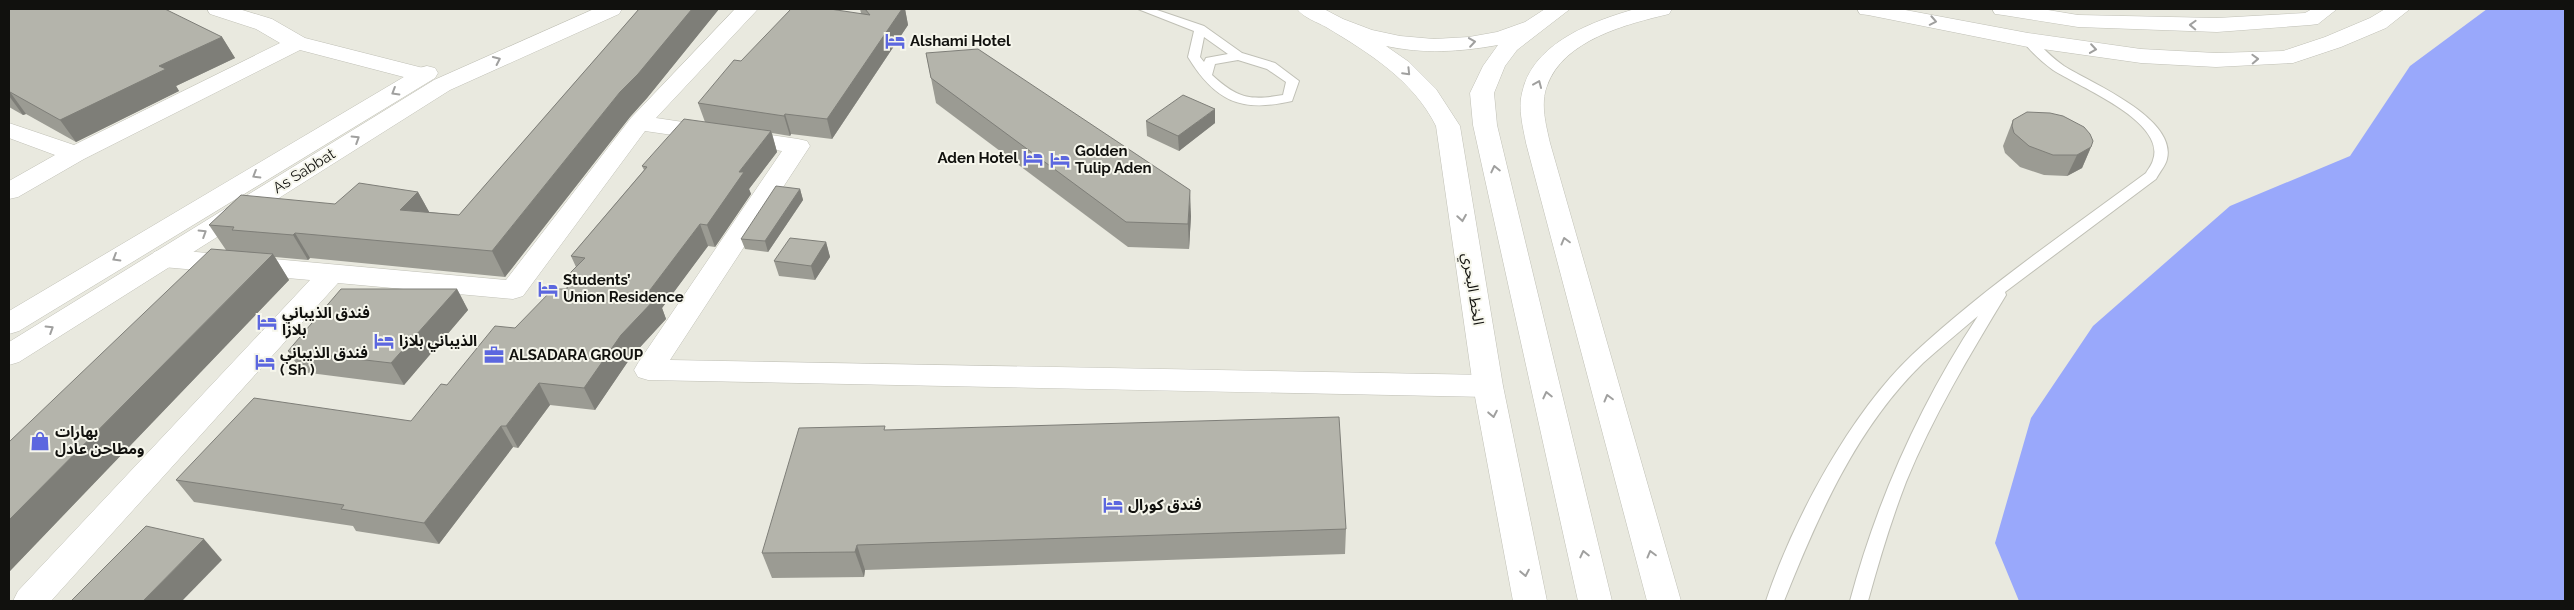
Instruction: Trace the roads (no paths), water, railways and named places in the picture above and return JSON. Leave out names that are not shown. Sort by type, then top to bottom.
[{"type":"main road","points":[[218,9],[264,24],[297,43],[423,75]]},
{"type":"main road","name":"As Sabbat","points":[[9,324],[423,75],[565,9]]},
{"type":"main road","name":"As Sabbat","points":[[9,355],[442,85],[611,9]]},
{"type":"main road","points":[[163,258],[513,290],[638,123],[748,9]]},
{"type":"main road","points":[[1661,9],[1602,28],[1562,52],[1546,67],[1535,86],[1533,104],[1538,143],[1664,601]]},
{"type":"main road","points":[[1868,9],[2028,40],[2141,56],[2216,60],[2285,58],[2333,42],[2378,23],[2399,9]]},
{"type":"main road","points":[[2003,9],[2078,21],[2217,26],[2310,19],[2326,9]]},
{"type":"main road","points":[[1317,15],[1390,40],[1441,44],[1504,36],[1553,14]]},
{"type":"main road","points":[[1553,14],[1509,45],[1494,66],[1482,93],[1485,125],[1595,601]]},
{"type":"main road","name":"الخط البحري","points":[[1317,15],[1403,68],[1441,110],[1448,126],[1488,386],[1530,601]]},
{"type":"main road","points":[[9,191],[75,154],[297,43]]},
{"type":"main road","points":[[638,123],[798,146],[648,370],[1488,386]]},
{"type":"main road","points":[[9,130],[75,154]]},
{"type":"main road","points":[[30,601],[332,274]]},
{"type":"lane","points":[[1144,9],[1200,29],[1238,56],[1271,66],[1293,81],[1288,98],[1261,103],[1227,95],[1206,76],[1194,57],[1200,29]]},
{"type":"lane","points":[[1775,601],[1798,544],[1842,455],[1878,405],[1916,360],[2005,284],[2151,176],[2160,166],[2164,154],[2160,141],[2151,128],[2137,115],[2060,69],[2028,40]]},
{"type":"lane","points":[[1206,76],[1210,61],[1238,56]]},
{"type":"lane","points":[[1860,601],[1882,524],[1925,424],[1977,326],[2005,284]]},
{"type":"water","points":[[2487,9],[2565,9],[2565,601],[2019,601],[1995,543],[2031,418],[2093,326],[2230,206],[2350,156],[2410,66]]},
{"type":"place","name":"Alshami Hotel","points":[[895,41]]},
{"type":"place","name":"Aden Hotel","points":[[1033,158]]},
{"type":"place","name":"Golden Tulip Aden","points":[[1060,160]]},
{"type":"place","name":"Students’ Union Residence","points":[[548,289]]},
{"type":"place","name":"فندق الذيباني بلازا","points":[[267,322]]},
{"type":"place","name":"الذيباني بلازا","points":[[384,341]]},
{"type":"place","name":"ALSADARA GROUP","points":[[494,355]]},
{"type":"place","name":"فندق الذيباني ( Sh )","points":[[265,362]]},
{"type":"place","name":"بهارات ومطاحن عادل","points":[[40,441]]},
{"type":"place","name":"فندق كورال","points":[[1113,505]]}]
